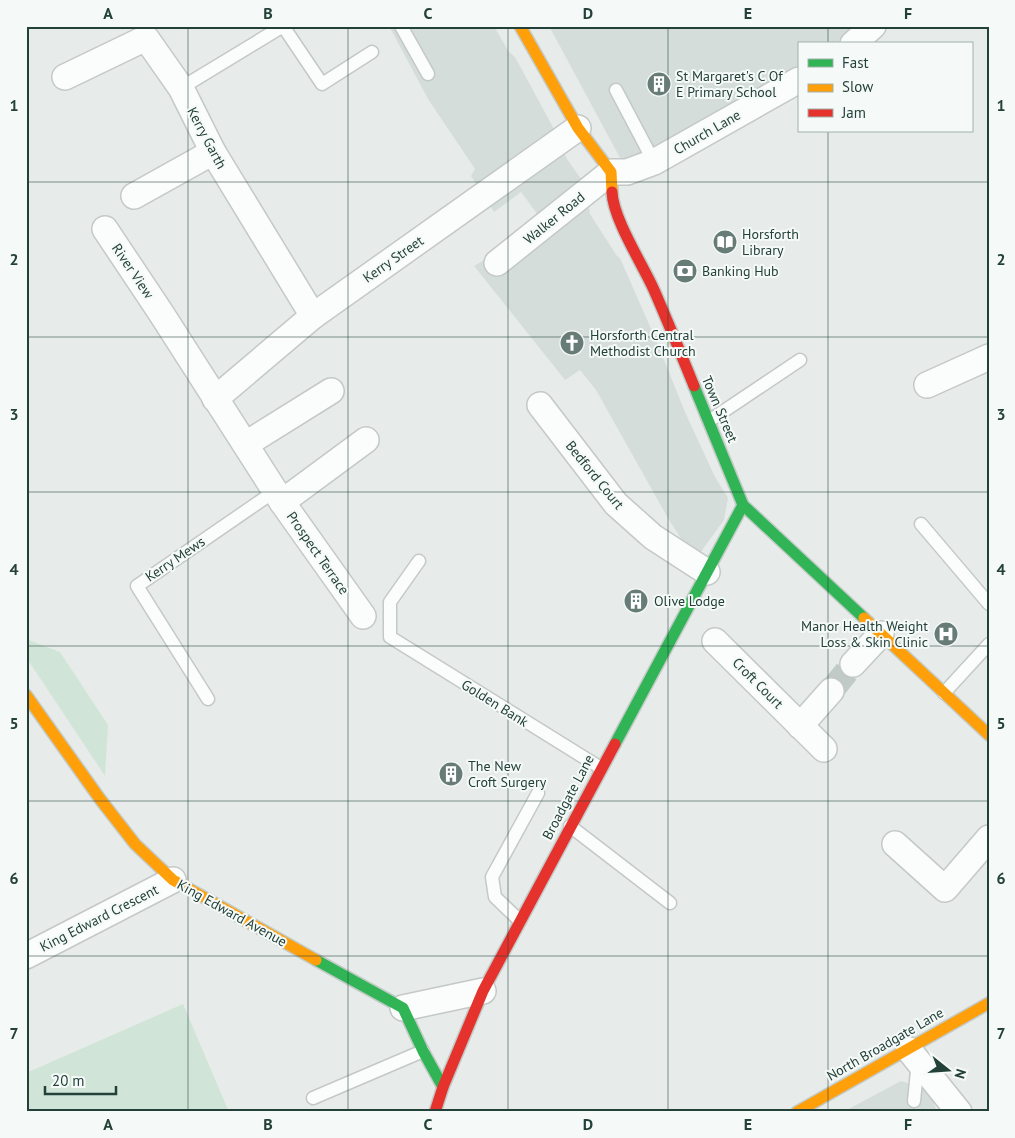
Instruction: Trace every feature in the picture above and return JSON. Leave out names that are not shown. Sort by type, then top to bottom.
[{"type":"street","points":[[520,26],[578,128],[611,172]]},
{"type":"street","points":[[855,42],[873,26]]},
{"type":"street","name":"Kerry Garth","points":[[65,77],[146,38],[181,88],[213,152],[313,316]]},
{"type":"street","name":"Church Lane","points":[[611,172],[627,172],[654,162],[798,81]]},
{"type":"street","name":"Kerry Street","points":[[216,399],[313,316],[578,128]]},
{"type":"street","points":[[134,196],[213,152]]},
{"type":"street","name":"Walker Road","points":[[498,264],[611,172]]},
{"type":"street","name":"Town Street","points":[[611,172],[612,198],[619,219],[654,290],[743,504],[989,735]]},
{"type":"street","name":"River View","points":[[105,229],[216,399]]},
{"type":"street","points":[[927,385],[989,357]]},
{"type":"street","points":[[246,444],[330,391]]},
{"type":"street","points":[[216,399],[278,496]]},
{"type":"street","name":"Bedford Court","points":[[540,405],[616,504],[653,537],[707,572]]},
{"type":"street","name":"Prospect Terrace","points":[[362,616],[278,496],[366,440]]},
{"type":"street","name":"Broadgate Lane","points":[[435,1112],[443,1087],[483,991],[743,504]]},
{"type":"street","points":[[853,664],[881,634]]},
{"type":"street","name":"Croft Court","points":[[716,641],[824,749]]},
{"type":"street","points":[[800,726],[831,691]]},
{"type":"street","name":"King Edward Avenue","points":[[30,707],[134,844],[173,880],[404,1008]]},
{"type":"street","points":[[895,844],[946,889],[989,838]]},
{"type":"street","name":"King Edward Crescent","points":[[26,956],[173,880]]},
{"type":"street","points":[[443,1087],[423,1051],[404,1008],[483,991]]},
{"type":"street","name":"North Broadgate Lane","points":[[797,1112],[914,1055],[938,1031],[989,1003]]},
{"type":"street","points":[[914,1055],[959,1112]]},
{"type":"lane","points":[[181,88],[283,26],[322,84],[372,52]]},
{"type":"lane","points":[[401,26],[428,74]]},
{"type":"lane","points":[[616,90],[654,162]]},
{"type":"lane","points":[[709,421],[800,360]]},
{"type":"lane","name":"Kerry Mews","points":[[208,699],[137,586],[278,496]]},
{"type":"lane","points":[[921,524],[989,604]]},
{"type":"lane","name":"Golden Bank","points":[[419,561],[390,602],[390,638],[601,768]]},
{"type":"lane","points":[[944,693],[989,644]]},
{"type":"lane","points":[[520,921],[495,897],[492,877],[538,793]]},
{"type":"lane","points":[[570,826],[670,903]]},
{"type":"lane","points":[[313,1098],[423,1051]]},
{"type":"lane","points":[[914,1055],[914,1101]]},
{"type":"shaded area","points":[[389,26],[494,26],[509,52],[515,57],[554,129],[567,159],[586,186],[590,214],[620,258],[685,412],[715,477],[728,498],[724,520],[695,560],[669,520],[596,390],[580,370],[565,380],[474,266],[493,255],[541,219],[521,192],[494,212],[471,176],[475,169],[428,99]]},
{"type":"shaded area","points":[[549,26],[855,26],[854,32],[837,42],[798,42],[798,66],[626,169]]},
{"type":"shaded area","points":[[901,1081],[929,1090],[937,1112],[843,1112]]},
{"type":"green space","points":[[26,639],[60,652],[108,725],[105,776],[26,657]]},
{"type":"green space","points":[[183,1004],[229,1112],[26,1112],[26,1073]]},
{"type":"tunnel","points":[[831,691],[853,664]]},
{"type":"traffic: fast","points":[[694,386],[743,505],[864,618]]},
{"type":"traffic: fast","points":[[615,744],[743,505]]},
{"type":"traffic: fast","points":[[316,960],[403,1008],[423,1051],[443,1087]]},
{"type":"traffic: slow","points":[[520,26],[578,128],[611,172],[612,192]]},
{"type":"traffic: slow","points":[[864,618],[989,735]]},
{"type":"traffic: slow","points":[[26,695],[100,799],[135,844],[173,880],[316,960]]},
{"type":"traffic: slow","points":[[797,1112],[989,1003]]},
{"type":"traffic: jam","points":[[612,192],[617,215],[654,290],[694,386]]},
{"type":"traffic: jam","points":[[435,1112],[443,1087],[483,991],[615,744]]},
{"type":"place","name":"St Margaret's C Of E Primary School","points":[[659,84]]},
{"type":"place","name":"Horsforth Library","points":[[725,242]]},
{"type":"place","name":"Banking Hub","points":[[685,271]]},
{"type":"place","name":"Horsforth Central Methodist Church","points":[[572,343]]},
{"type":"place","name":"Olive Lodge","points":[[636,601]]},
{"type":"place","name":"Manor Health Weight Loss & Skin Clinic","points":[[946,634]]},
{"type":"place","name":"The New Croft Surgery","points":[[451,774]]}]
